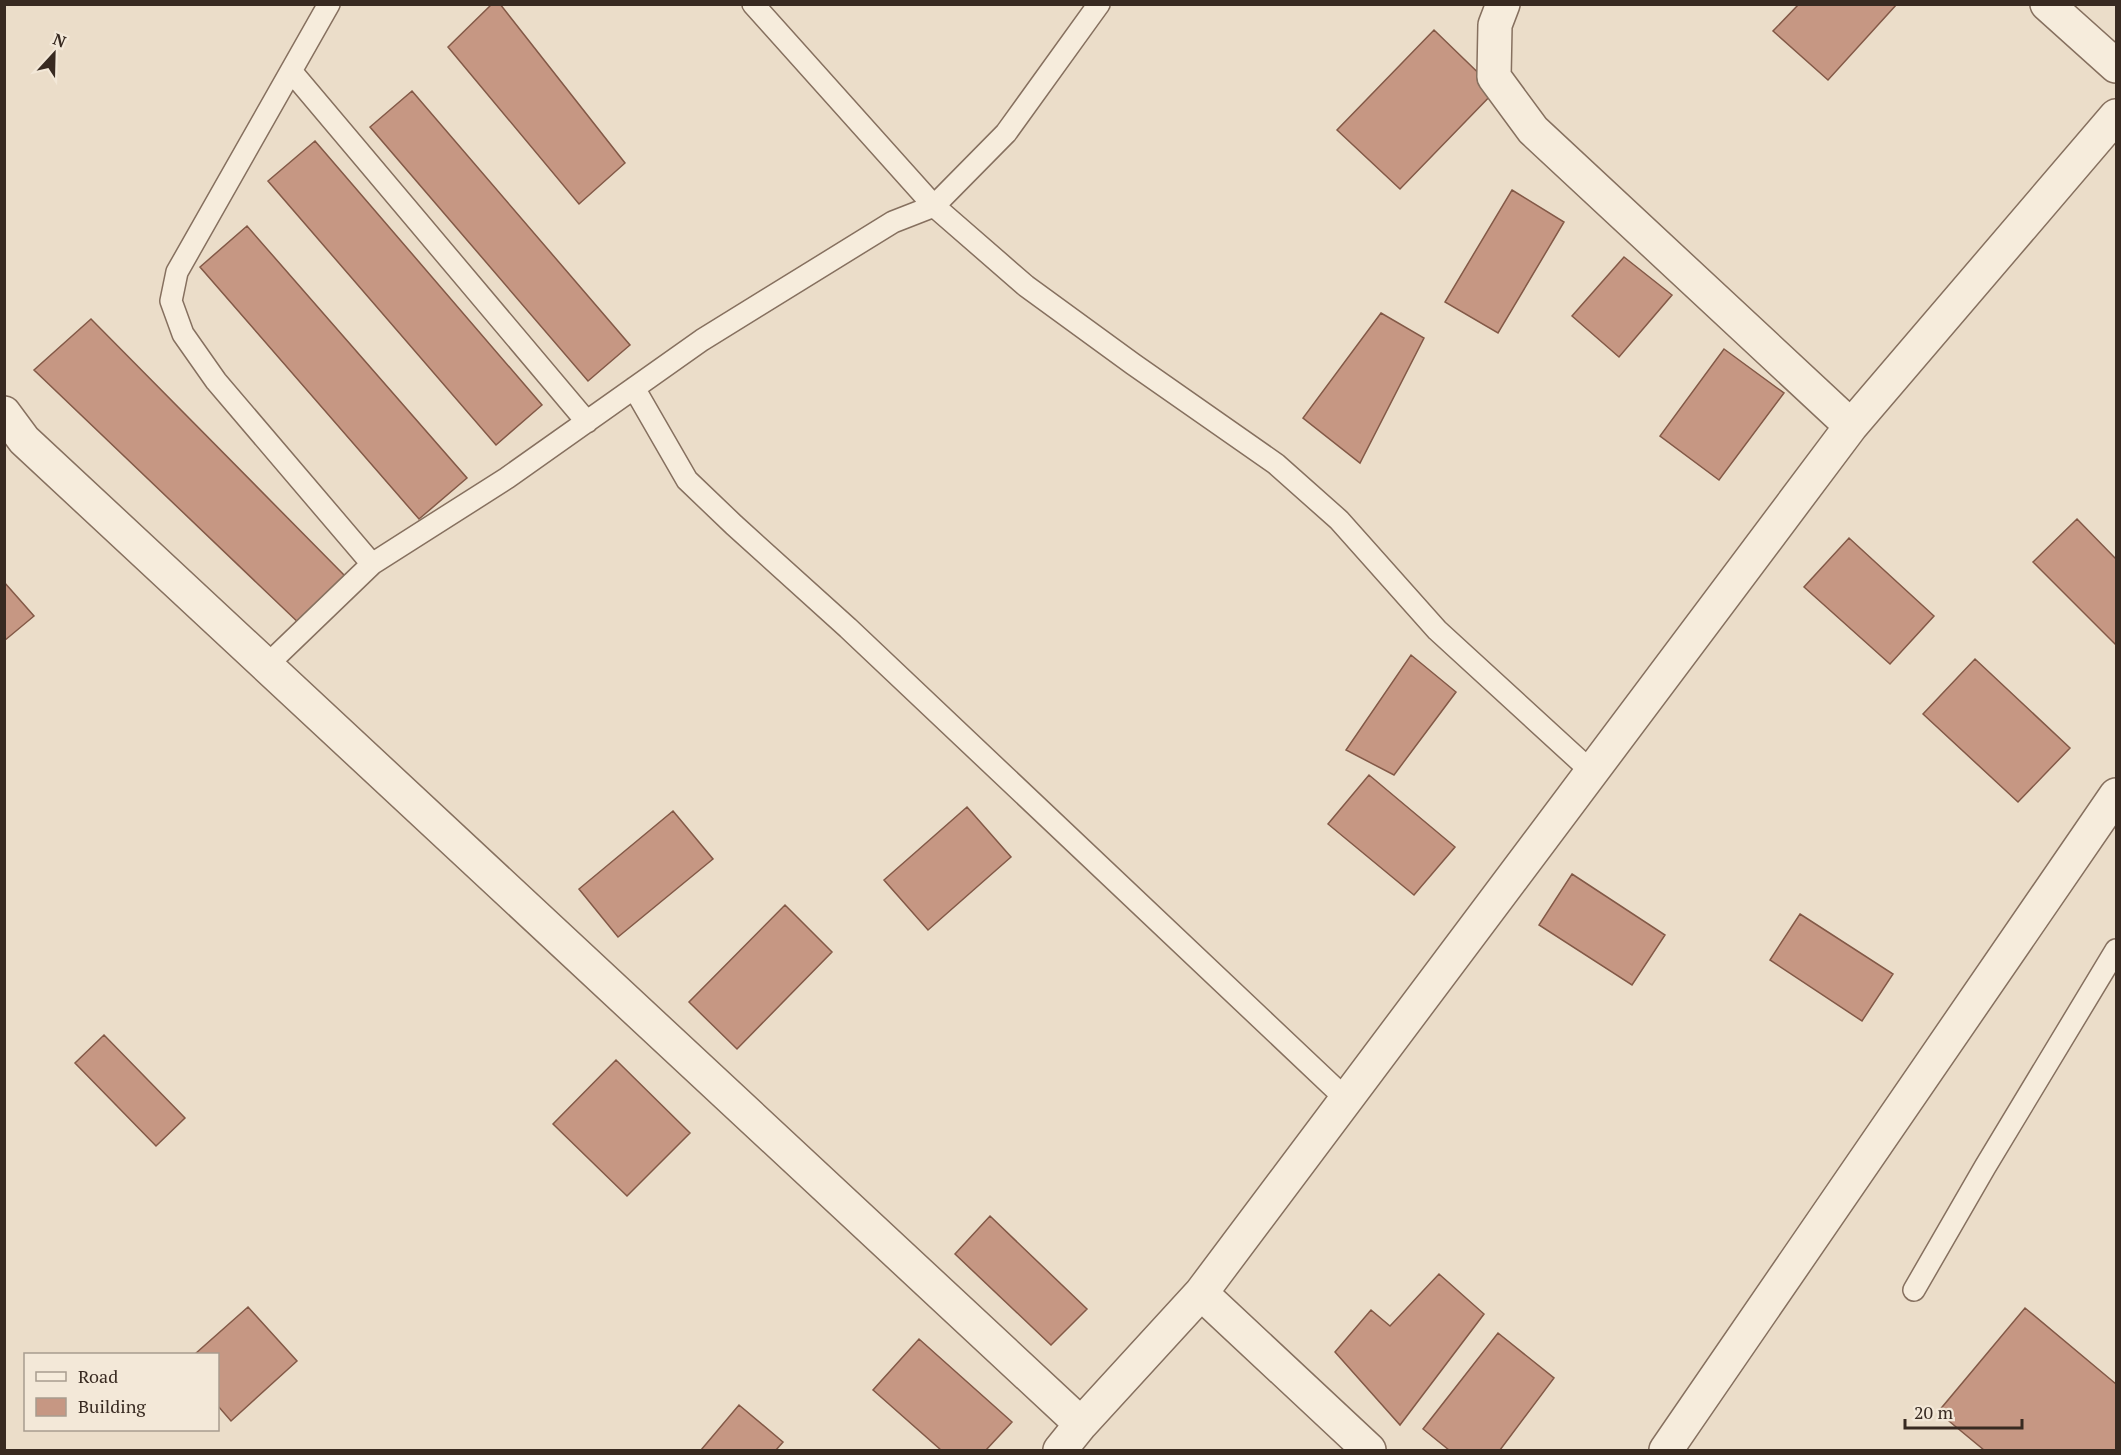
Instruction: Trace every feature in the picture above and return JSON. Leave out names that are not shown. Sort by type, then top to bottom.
[{"type":"street","points":[[1503,4],[1495,25],[1494,77],[1533,130],[1851,426]]},
{"type":"street","points":[[2047,4],[2116,66]]},
{"type":"street","points":[[1059,1450],[1201,1293],[1851,426],[2116,116]]},
{"type":"street","points":[[4,413],[24,440],[1081,1424]]},
{"type":"street","points":[[1666,1450],[2116,795]]},
{"type":"street","points":[[1201,1293],[1369,1450]]},
{"type":"lane","points":[[329,4],[177,272],[171,302],[183,334],[216,381],[372,564]]},
{"type":"lane","points":[[753,4],[934,206],[1026,286],[1276,464],[1339,520],[1437,630],[1592,772]]},
{"type":"lane","points":[[266,666],[372,564],[507,478],[702,340],[892,222],[934,206],[1006,133],[1099,4]]},
{"type":"lane","points":[[291,71],[587,422]]},
{"type":"lane","points":[[634,388],[687,480],[866,644],[1346,1099]]},
{"type":"lane","points":[[1914,1290],[2116,950]]},
{"type":"building","points":[[492,4],[500,4],[625,163],[579,204],[448,47]]},
{"type":"building","points":[[1799,4],[1897,4],[1828,80],[1773,31]]},
{"type":"building","points":[[1434,30],[1496,90],[1400,189],[1337,130]]},
{"type":"building","points":[[412,91],[630,345],[588,381],[370,127]]},
{"type":"building","points":[[315,141],[542,405],[496,445],[268,181]]},
{"type":"building","points":[[1512,190],[1564,222],[1498,333],[1445,302]]},
{"type":"building","points":[[247,226],[467,478],[419,519],[200,267]]},
{"type":"building","points":[[1624,257],[1672,295],[1619,357],[1572,316]]},
{"type":"building","points":[[1381,313],[1424,338],[1360,463],[1303,418]]},
{"type":"building","points":[[91,319],[346,577],[303,627],[34,370]]},
{"type":"building","points":[[1724,349],[1784,393],[1719,480],[1660,436]]},
{"type":"building","points":[[2077,519],[2116,559],[2116,645],[2033,562]]},
{"type":"building","points":[[1849,538],[1934,616],[1890,664],[1804,587]]},
{"type":"building","points":[[4,582],[34,616],[4,641]]},
{"type":"building","points":[[1411,655],[1456,692],[1394,775],[1346,750]]},
{"type":"building","points":[[1975,659],[2070,748],[2018,802],[1923,714]]},
{"type":"building","points":[[1369,775],[1455,847],[1414,895],[1328,824]]},
{"type":"building","points":[[967,807],[1011,857],[928,930],[884,880]]},
{"type":"building","points":[[673,811],[713,859],[618,937],[579,889]]},
{"type":"building","points":[[1572,874],[1665,935],[1632,985],[1539,925]]},
{"type":"building","points":[[785,905],[832,952],[737,1049],[689,1002]]},
{"type":"building","points":[[1800,914],[1893,974],[1862,1021],[1770,960]]},
{"type":"building","points":[[104,1035],[185,1118],[156,1146],[75,1063]]},
{"type":"building","points":[[616,1060],[690,1133],[627,1196],[553,1124]]},
{"type":"building","points":[[990,1216],[1087,1309],[1051,1345],[955,1254]]},
{"type":"building","points":[[1439,1274],[1484,1314],[1400,1425],[1335,1352],[1371,1310],[1390,1326]]},
{"type":"building","points":[[248,1307],[297,1361],[231,1421],[219,1407],[219,1353],[196,1353]]},
{"type":"building","points":[[2025,1308],[2116,1384],[2116,1450],[1984,1450],[1938,1412]]},
{"type":"building","points":[[1498,1333],[1554,1378],[1500,1450],[1449,1450],[1423,1429]]},
{"type":"building","points":[[919,1339],[1012,1422],[986,1450],[941,1450],[873,1390]]},
{"type":"building","points":[[739,1405],[783,1442],[776,1450],[701,1450]]}]
